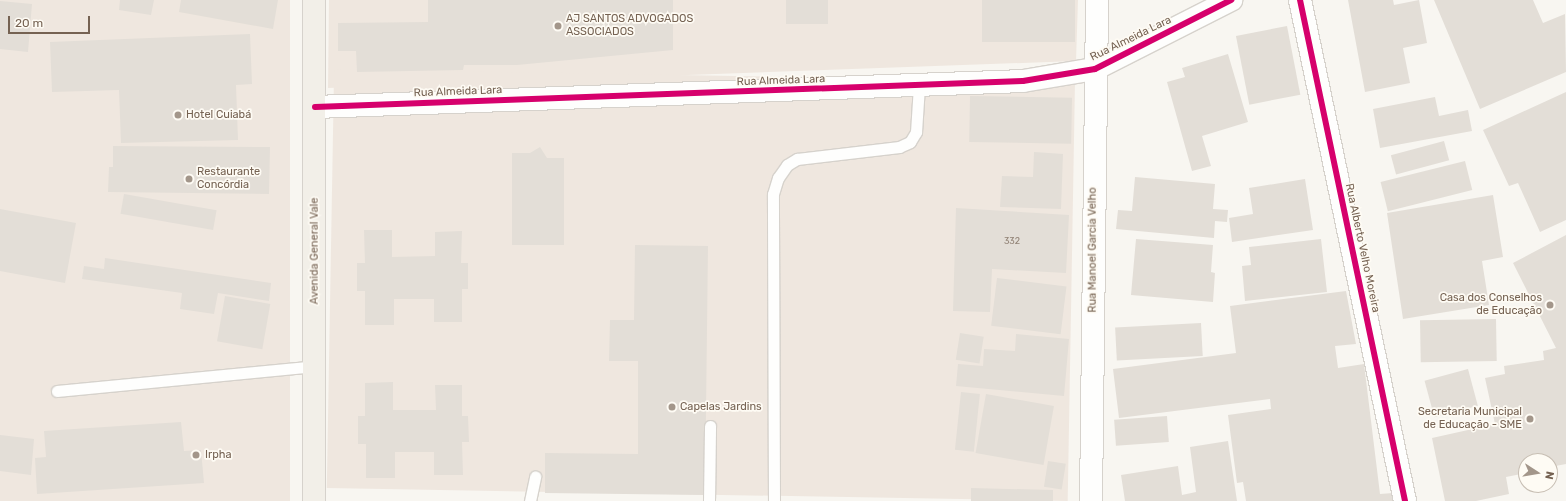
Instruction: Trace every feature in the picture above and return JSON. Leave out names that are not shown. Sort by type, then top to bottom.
[{"type":"main road","name":"Avenida General Vale","points":[[314,0],[314,501]]},
{"type":"street","name":"Rua Manoel Garcia Velho","points":[[1091,501],[1097,0]]},
{"type":"street","name":"Rua Almeida Lara","points":[[315,107],[1023,82],[1095,69],[1231,0]]},
{"type":"street","name":"Rua Alberto Velho Moreira","points":[[1300,0],[1405,501]]},
{"type":"lane","points":[[774,501],[774,194],[778,178],[787,165],[797,158],[899,147],[910,142],[916,132],[919,86]]},
{"type":"lane","points":[[57,391],[315,366]]},
{"type":"lane","points":[[709,501],[710,426]]},
{"type":"lane","points":[[530,501],[535,477]]},
{"type":"shaded area","points":[[0,0],[290,0],[290,501],[0,501]]},
{"type":"shaded area","points":[[329,0],[1078,0],[1076,61],[328,88]]},
{"type":"shaded area","points":[[334,69],[1075,82],[1068,501],[327,488]]},
{"type":"building","points":[[120,0],[154,0],[151,15],[119,10]]},
{"type":"building","points":[[181,0],[278,0],[273,29],[179,12]]},
{"type":"building","points":[[428,0],[673,0],[673,50],[517,65],[464,65],[463,70],[357,72],[356,51],[338,51],[338,23],[428,22]]},
{"type":"building","points":[[786,0],[828,0],[828,24],[786,24]]},
{"type":"building","points":[[982,0],[1075,0],[1075,42],[982,42]]},
{"type":"building","points":[[1348,0],[1393,0],[1394,5],[1419,0],[1427,43],[1403,48],[1410,83],[1365,92]]},
{"type":"building","points":[[1434,0],[1533,0],[1543,23],[1565,14],[1566,72],[1480,109]]},
{"type":"building","points":[[0,1],[32,4],[28,52],[0,49]]},
{"type":"building","points":[[1287,26],[1300,95],[1249,105],[1236,36]]},
{"type":"building","points":[[250,34],[252,84],[236,85],[238,140],[121,143],[119,90],[52,92],[50,42]]},
{"type":"building","points":[[1228,54],[1248,122],[1202,136],[1211,166],[1192,171],[1167,82],[1185,77],[1182,68]]},
{"type":"building","points":[[1566,92],[1566,220],[1540,232],[1518,183],[1509,186],[1483,130]]},
{"type":"building","points":[[970,96],[1072,98],[1071,144],[969,142]]},
{"type":"building","points":[[1435,97],[1439,116],[1468,110],[1472,131],[1380,148],[1373,109]]},
{"type":"building","points":[[1444,141],[1449,160],[1396,175],[1391,155]]},
{"type":"building","name":"Restaurante Concórdia","points":[[113,146],[270,147],[269,194],[108,192],[109,167],[113,167]]},
{"type":"building","points":[[540,147],[547,158],[564,158],[564,245],[512,245],[512,153],[530,153]]},
{"type":"building","points":[[1034,152],[1063,154],[1061,209],[1000,207],[1002,176],[1033,177]]},
{"type":"building","points":[[1465,161],[1472,190],[1388,211],[1381,182]]},
{"type":"building","points":[[1135,177],[1215,184],[1213,209],[1228,210],[1227,222],[1215,221],[1214,238],[1116,229],[1118,210],[1132,211]]},
{"type":"building","points":[[1305,179],[1313,230],[1232,242],[1229,218],[1253,214],[1249,188]]},
{"type":"building","points":[[124,194],[217,210],[213,230],[121,214]]},
{"type":"building","points":[[1493,195],[1503,257],[1482,261],[1489,305],[1403,319],[1387,213]]},
{"type":"building","points":[[956,208],[1069,215],[1066,273],[992,269],[990,312],[953,311]]},
{"type":"building","points":[[0,209],[76,223],[65,283],[0,271]]},
{"type":"building","points":[[364,230],[392,230],[392,257],[435,256],[435,232],[462,231],[461,263],[468,263],[468,289],[462,289],[462,322],[434,322],[434,299],[394,299],[394,325],[365,325],[365,291],[357,291],[357,263],[365,263]]},
{"type":"building","points":[[1566,235],[1566,464],[1558,466],[1558,453],[1518,453],[1518,475],[1506,477],[1509,494],[1476,501],[1445,501],[1432,438],[1495,424],[1485,378],[1505,374],[1504,366],[1544,360],[1543,351],[1556,348],[1513,263]]},
{"type":"building","points":[[1136,239],[1213,245],[1211,272],[1215,273],[1213,302],[1131,295]]},
{"type":"building","points":[[1321,239],[1327,292],[1245,301],[1242,266],[1251,265],[1249,247]]},
{"type":"building","name":"Capelas Jardins","points":[[635,245],[708,246],[705,495],[545,493],[545,453],[638,454],[638,361],[609,361],[610,320],[634,320]]},
{"type":"building","points":[[105,258],[271,283],[269,301],[218,293],[214,314],[180,309],[182,293],[82,279],[84,266],[104,269]]},
{"type":"building","points":[[997,278],[1066,287],[1061,334],[991,326]]},
{"type":"building","points":[[1346,291],[1356,344],[1335,346],[1338,368],[1364,364],[1380,494],[1393,493],[1394,501],[1246,501],[1243,482],[1237,483],[1228,415],[1271,409],[1270,399],[1119,418],[1113,369],[1236,353],[1230,306]]},
{"type":"building","points":[[225,296],[270,304],[262,349],[217,341]]},
{"type":"building","points":[[1496,319],[1497,361],[1421,362],[1420,320]]},
{"type":"building","points":[[1201,323],[1203,356],[1117,360],[1115,328]]},
{"type":"building","points":[[960,333],[984,337],[979,363],[956,360]]},
{"type":"building","points":[[1016,334],[1069,339],[1064,396],[956,386],[958,364],[983,366],[984,349],[1015,351]]},
{"type":"building","points":[[1468,369],[1478,406],[1434,417],[1425,381]]},
{"type":"building","points":[[393,382],[393,410],[436,410],[435,385],[462,385],[462,416],[468,416],[469,442],[462,442],[463,475],[434,475],[434,452],[395,452],[395,478],[366,478],[366,444],[358,444],[358,416],[365,416],[365,383]]},
{"type":"building","points":[[961,392],[980,394],[974,452],[955,450]]},
{"type":"building","points":[[986,394],[1054,406],[1044,465],[976,453]]},
{"type":"building","points":[[1167,416],[1169,442],[1116,446],[1114,420]]},
{"type":"building","points":[[181,422],[184,451],[201,450],[204,483],[37,494],[35,458],[46,457],[44,431]]},
{"type":"building","points":[[0,435],[34,439],[31,475],[0,471]]},
{"type":"building","points":[[1228,441],[1237,501],[1125,501],[1121,475],[1178,466],[1182,495],[1196,492],[1190,447]]},
{"type":"building","points":[[1048,461],[1066,464],[1062,489],[1044,487]]},
{"type":"building","points":[[971,488],[1053,490],[1053,501],[971,501]]},
{"type":"cycle path","points":[[315,107],[1023,81],[1095,69],[1231,0]]},
{"type":"cycle path","points":[[1300,0],[1405,501]]},
{"type":"place","name":"AJ SANTOS ADVOGADOS ASSOCIADOS","points":[[558,26]]},
{"type":"place","name":"Hotel Cuiabá","points":[[178,115]]},
{"type":"place","name":"Restaurante Concórdia","points":[[189,179]]},
{"type":"place","name":"Casa dos Conselhos de Educação","points":[[1550,305]]},
{"type":"place","name":"Capelas Jardins","points":[[672,407]]},
{"type":"place","name":"Secretaria Municipal de Educação - SME","points":[[1530,419]]},
{"type":"place","name":"Irpha","points":[[196,455]]}]
